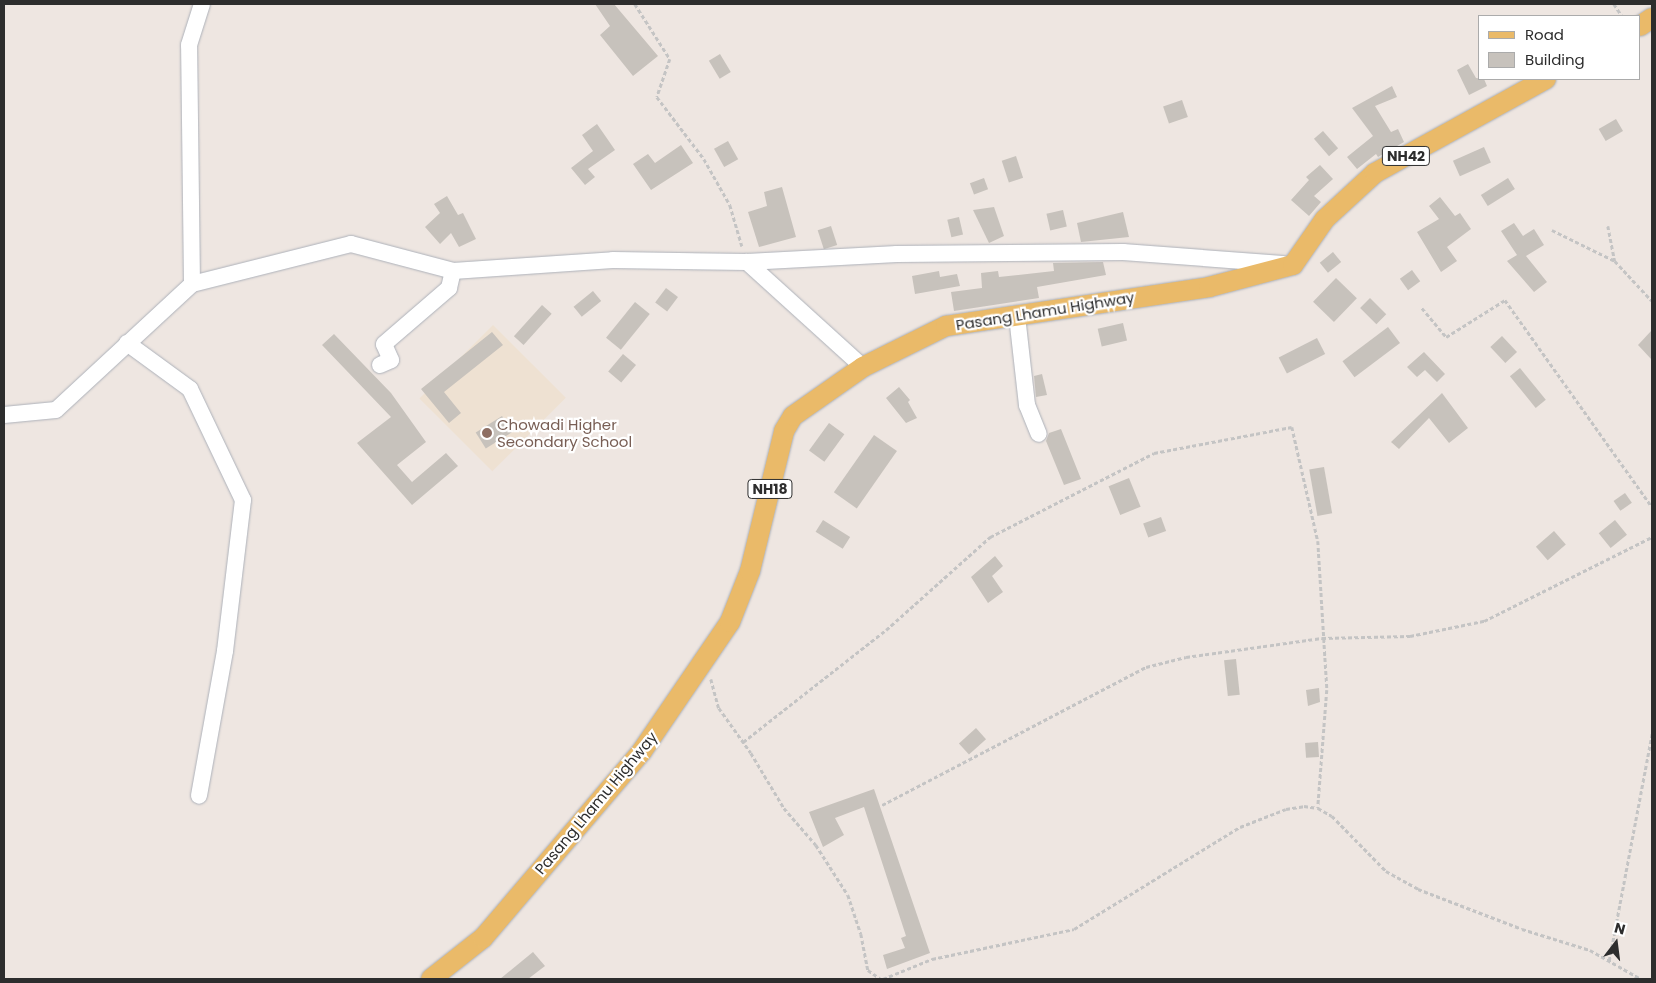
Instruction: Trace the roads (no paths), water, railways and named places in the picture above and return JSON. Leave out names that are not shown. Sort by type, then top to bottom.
[{"type":"main road","points":[[1641,25],[1652,18]]},
{"type":"main road","name":"NH42","points":[[1292,265],[1325,219],[1375,173],[1544,80]]},
{"type":"main road","name":"Pasang Lhamu Highway","points":[[431,979],[483,938],[642,752],[730,622],[750,571],[784,431],[793,416],[863,368],[946,326],[1209,286],[1292,265]]},
{"type":"street","points":[[192,284],[188,44],[202,4]]},
{"type":"street","points":[[4,416],[56,410],[192,284],[351,244],[453,271],[613,260],[747,262],[897,254],[1123,252],[1292,265]]},
{"type":"street","points":[[747,262],[863,368]]},
{"type":"street","points":[[380,365],[391,360],[384,344],[449,288],[453,271]]},
{"type":"street","points":[[1017,316],[1027,405],[1039,434]]},
{"type":"street","points":[[127,343],[190,389],[243,500],[226,651],[199,796]]},
{"type":"place","name":"Chowadi Higher Secondary School","points":[[487,433]]}]
